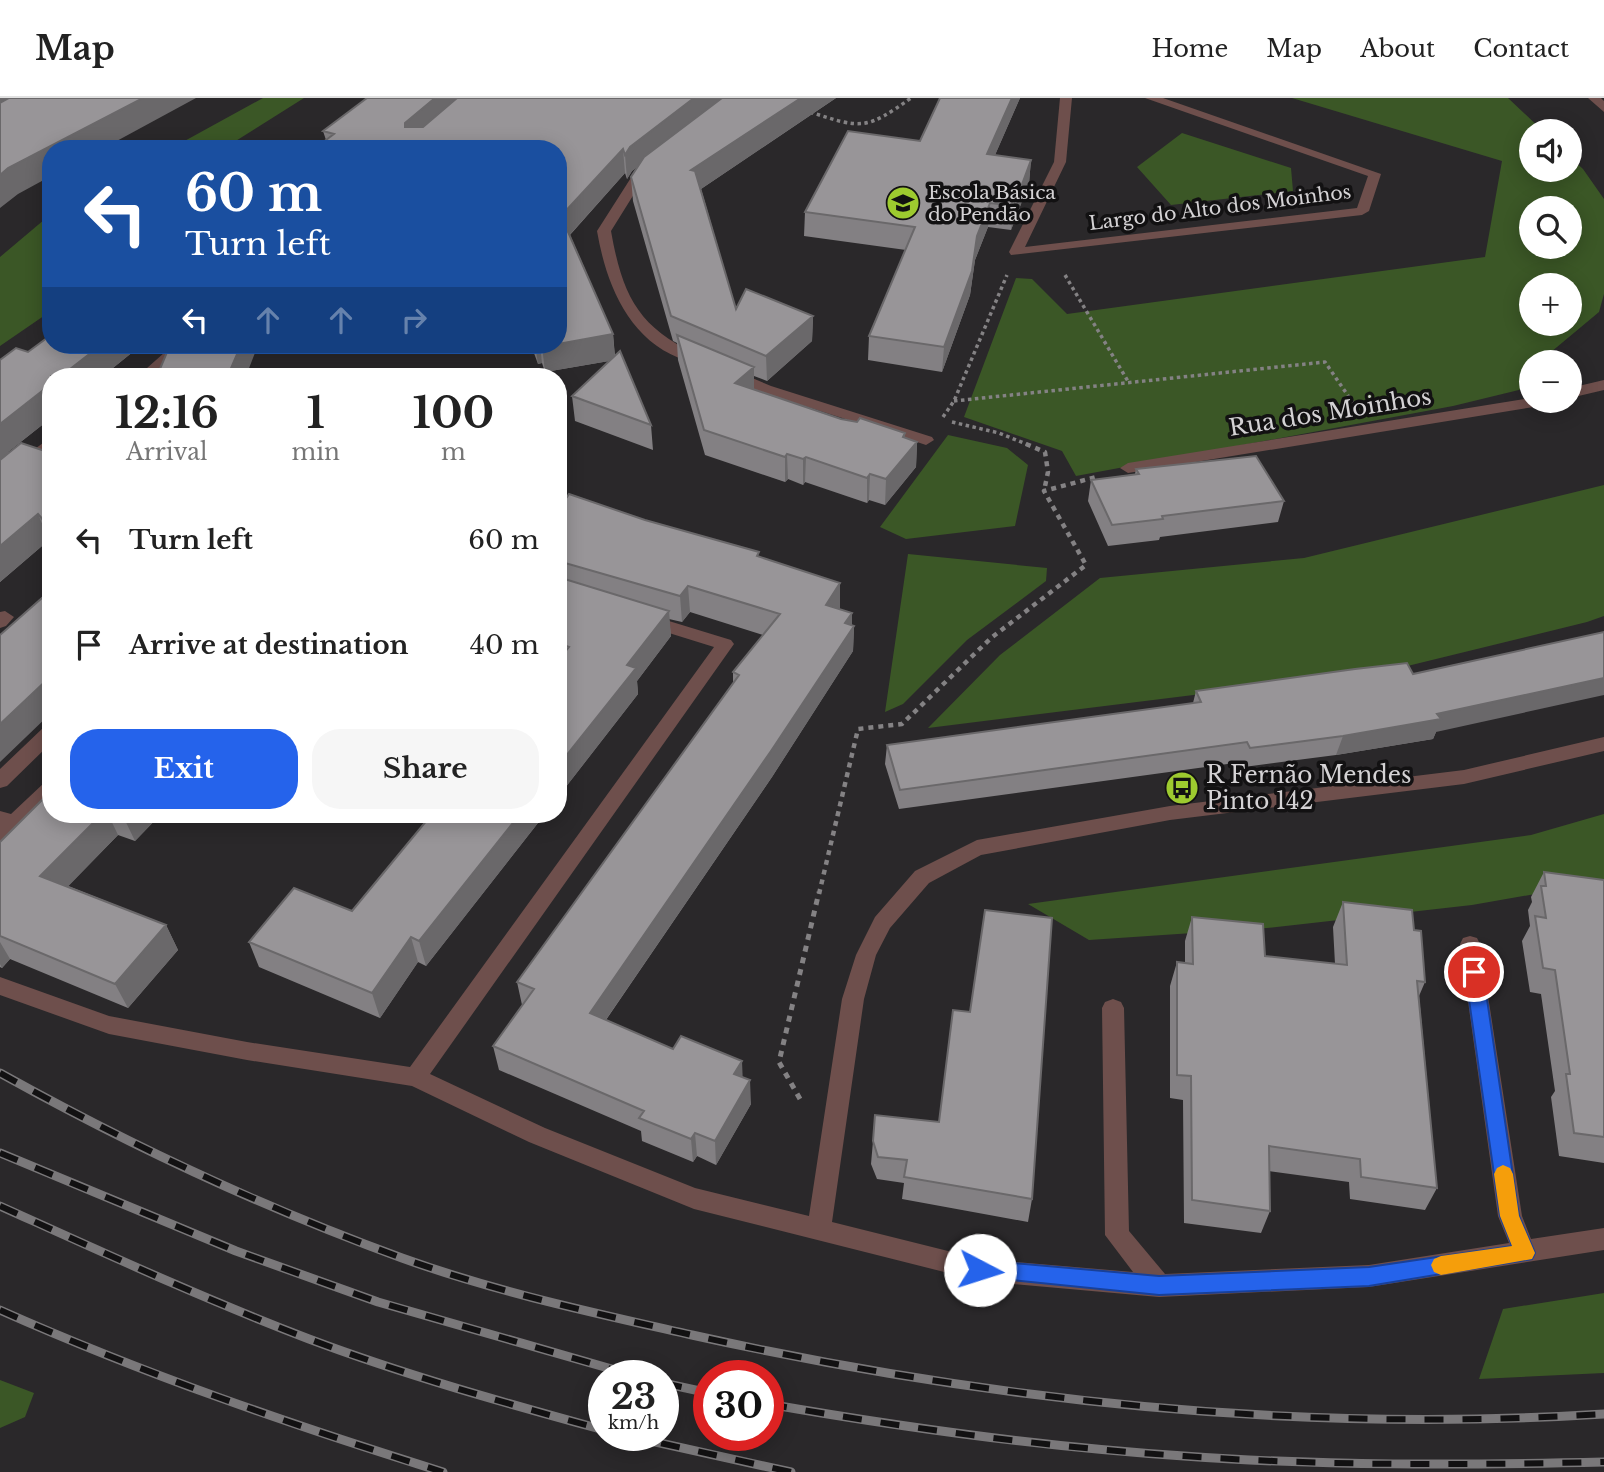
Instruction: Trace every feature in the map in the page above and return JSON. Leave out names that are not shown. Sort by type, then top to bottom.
[{"type":"street","points":[[1016,251],[1060,162],[1066,98]]},
{"type":"street","name":"Largo do Alto dos Moinhos","points":[[1016,251],[1362,211],[1375,174],[1151,98]]},
{"type":"street","points":[[1594,98],[1604,108]]},
{"type":"street","points":[[659,160],[639,176],[604,231],[616,286],[641,323],[665,346],[766,389],[926,440]]},
{"type":"street","points":[[155,368],[171,354]]},
{"type":"street","points":[[1582,390],[1604,385]]},
{"type":"street","name":"Rua dos Moinhos","points":[[1128,468],[1519,404]]},
{"type":"street","points":[[0,483],[42,449]]},
{"type":"street","points":[[415,1077],[725,644],[635,616]]},
{"type":"street","points":[[0,781],[42,741]]},
{"type":"street","points":[[819,1231],[829,1148],[853,999],[866,955],[882,923],[922,877],[977,848],[1170,813],[1464,776],[1604,744]]},
{"type":"street","points":[[5,826],[42,795]]},
{"type":"street","points":[[1470,944],[1510,1216],[1525,1253]]},
{"type":"street","points":[[0,986],[109,1025],[247,1051],[415,1077],[537,1135],[694,1198],[980,1270],[1159,1286],[1369,1276],[1604,1239]]},
{"type":"street","points":[[1113,1008],[1117,1235],[1159,1286]]},
{"type":"path","points":[[805,111],[857,128],[873,126],[911,98]]},
{"type":"path","points":[[1048,248],[1129,383]]},
{"type":"path","points":[[1016,251],[954,401],[1325,362],[1370,429]]},
{"type":"path","points":[[829,1148],[779,1062],[858,729],[902,724],[991,638],[1086,565],[1044,491],[1048,472],[1045,452],[999,433],[941,419]]},
{"type":"path","points":[[1044,491],[1128,468]]},
{"type":"green space","points":[[263,98],[304,98],[237,140],[186,140]]},
{"type":"green space","points":[[1292,98],[1508,98],[1530,119],[1519,119],[1519,182],[1582,182],[1582,168],[1604,199],[1604,294],[1599,312],[1582,326],[1582,273],[1519,273],[1519,336],[1570,336],[1553,350],[1519,350],[1519,390],[1453,406],[1076,476],[1062,451],[964,417],[1016,278],[1032,279],[1067,314],[1485,257],[1502,161]]},
{"type":"green space","points":[[1182,133],[1291,168],[1293,191],[1171,205],[1137,167]]},
{"type":"green space","points":[[42,222],[42,317],[0,346],[0,257]]},
{"type":"green space","points":[[948,435],[1007,448],[1028,465],[1015,526],[906,539],[880,527]]},
{"type":"green space","points":[[1604,485],[1604,616],[1387,671],[928,728],[1000,655],[1100,578],[1304,558]]},
{"type":"green space","points":[[908,554],[1047,568],[1046,581],[967,640],[903,704],[885,712]]},
{"type":"green space","points":[[1604,814],[1604,882],[1472,905],[1267,928],[1089,940],[1028,904],[1531,835]]},
{"type":"green space","points":[[1604,1293],[1604,1373],[1479,1379],[1503,1309]]},
{"type":"green space","points":[[0,1380],[34,1393],[25,1417],[0,1428]]},
{"type":"building","points":[[9,98],[143,98],[62,140],[42,140],[42,150],[0,175],[0,103]]},
{"type":"building","points":[[367,98],[435,98],[405,123],[405,127],[423,127],[457,98],[694,98],[630,147],[625,155],[623,149],[567,210],[567,140],[326,140],[334,134],[323,131]]},
{"type":"building","points":[[722,98],[801,98],[691,170],[695,171],[736,309],[746,289],[813,316],[766,356],[671,316],[631,177],[644,157]]},
{"type":"building","points":[[940,98],[1012,98],[987,154],[1031,160],[1014,206],[990,203],[977,236],[972,271],[944,347],[869,336],[915,227],[805,212],[848,131],[920,141]]},
{"type":"building","points":[[567,230],[613,334],[567,342]]},
{"type":"building","points":[[677,335],[754,367],[735,383],[841,419],[857,422],[860,418],[905,433],[903,437],[917,442],[886,479],[870,474],[867,478],[806,457],[803,459],[787,454],[785,457],[704,430]]},
{"type":"building","points":[[42,342],[42,354],[89,354],[71,368],[42,368],[42,391],[0,424],[0,360],[16,348],[28,352]]},
{"type":"building","points":[[620,351],[651,425],[572,396]]},
{"type":"building","points":[[166,354],[237,354],[231,368],[160,368]]},
{"type":"building","points":[[21,443],[42,450],[42,519],[38,514],[0,546],[0,460]]},
{"type":"building","points":[[1256,456],[1284,501],[1112,525],[1091,480],[1139,474],[1136,469]]},
{"type":"building","points":[[569,494],[645,520],[759,552],[757,556],[840,583],[826,605],[852,613],[845,623],[854,626],[590,1013],[673,1049],[681,1036],[742,1061],[734,1074],[750,1080],[715,1141],[695,1133],[691,1139],[639,1118],[644,1111],[493,1046],[534,989],[517,982],[739,675],[733,672],[780,614],[688,586],[680,596],[567,564]]},
{"type":"building","points":[[567,580],[669,611],[627,665],[636,668],[567,755],[567,649]]},
{"type":"building","points":[[42,598],[42,684],[0,724],[0,635]]},
{"type":"building","points":[[1604,632],[1604,678],[1437,714],[1441,719],[1343,736],[1250,748],[1247,742],[900,790],[887,745],[1201,702],[1196,691],[1355,669],[1407,663],[1413,674]]},
{"type":"building","points":[[42,800],[42,823],[93,823],[40,876],[166,925],[115,984],[0,936],[0,842]]},
{"type":"building","points":[[425,823],[513,823],[419,941],[411,937],[372,993],[249,942],[294,888],[352,911]]},
{"type":"building","points":[[1544,872],[1604,880],[1604,1137],[1574,1133],[1566,1074],[1570,1074],[1555,970],[1543,968],[1535,916],[1546,918],[1541,886],[1546,886]]},
{"type":"building","points":[[1343,902],[1412,910],[1414,930],[1421,931],[1425,982],[1417,981],[1437,1188],[1361,1177],[1360,1159],[1269,1146],[1270,1211],[1192,1200],[1191,1076],[1177,1075],[1177,962],[1193,964],[1192,917],[1263,924],[1265,956],[1347,965]]},
{"type":"building","points":[[985,910],[1052,918],[1032,1199],[904,1177],[907,1160],[878,1157],[873,1141],[875,1115],[939,1122],[953,1010],[970,1012]]},
{"type":"railway","points":[[0,1073],[97,1125],[198,1173],[351,1239],[509,1292],[692,1335],[917,1378],[1145,1406],[1260,1415],[1375,1419],[1489,1419],[1604,1414]]},
{"type":"railway","points":[[0,1153],[236,1251],[378,1302],[588,1362]]},
{"type":"railway","points":[[0,1206],[115,1258],[309,1339],[492,1399],[588,1426]]},
{"type":"railway","points":[[0,1310],[109,1356],[219,1397],[443,1472]]},
{"type":"railway","points":[[679,1386],[693,1390]]},
{"type":"railway","points":[[784,1407],[975,1436],[1184,1456],[1394,1464],[1604,1462]]},
{"type":"railway","points":[[679,1447],[791,1472]]},
{"type":"slow traffic","points":[[1441,1265],[1525,1253],[1510,1216],[1503,1174]]},
{"type":"place","name":"Escola Básica do Pendão","points":[[903,203]]},
{"type":"place","name":"R Fernão Mendes Pinto 142","points":[[1182,788]]},
{"type":"route","points":[[980,1270],[1159,1286],[1369,1276],[1525,1253],[1510,1216],[1474,972]]}]
